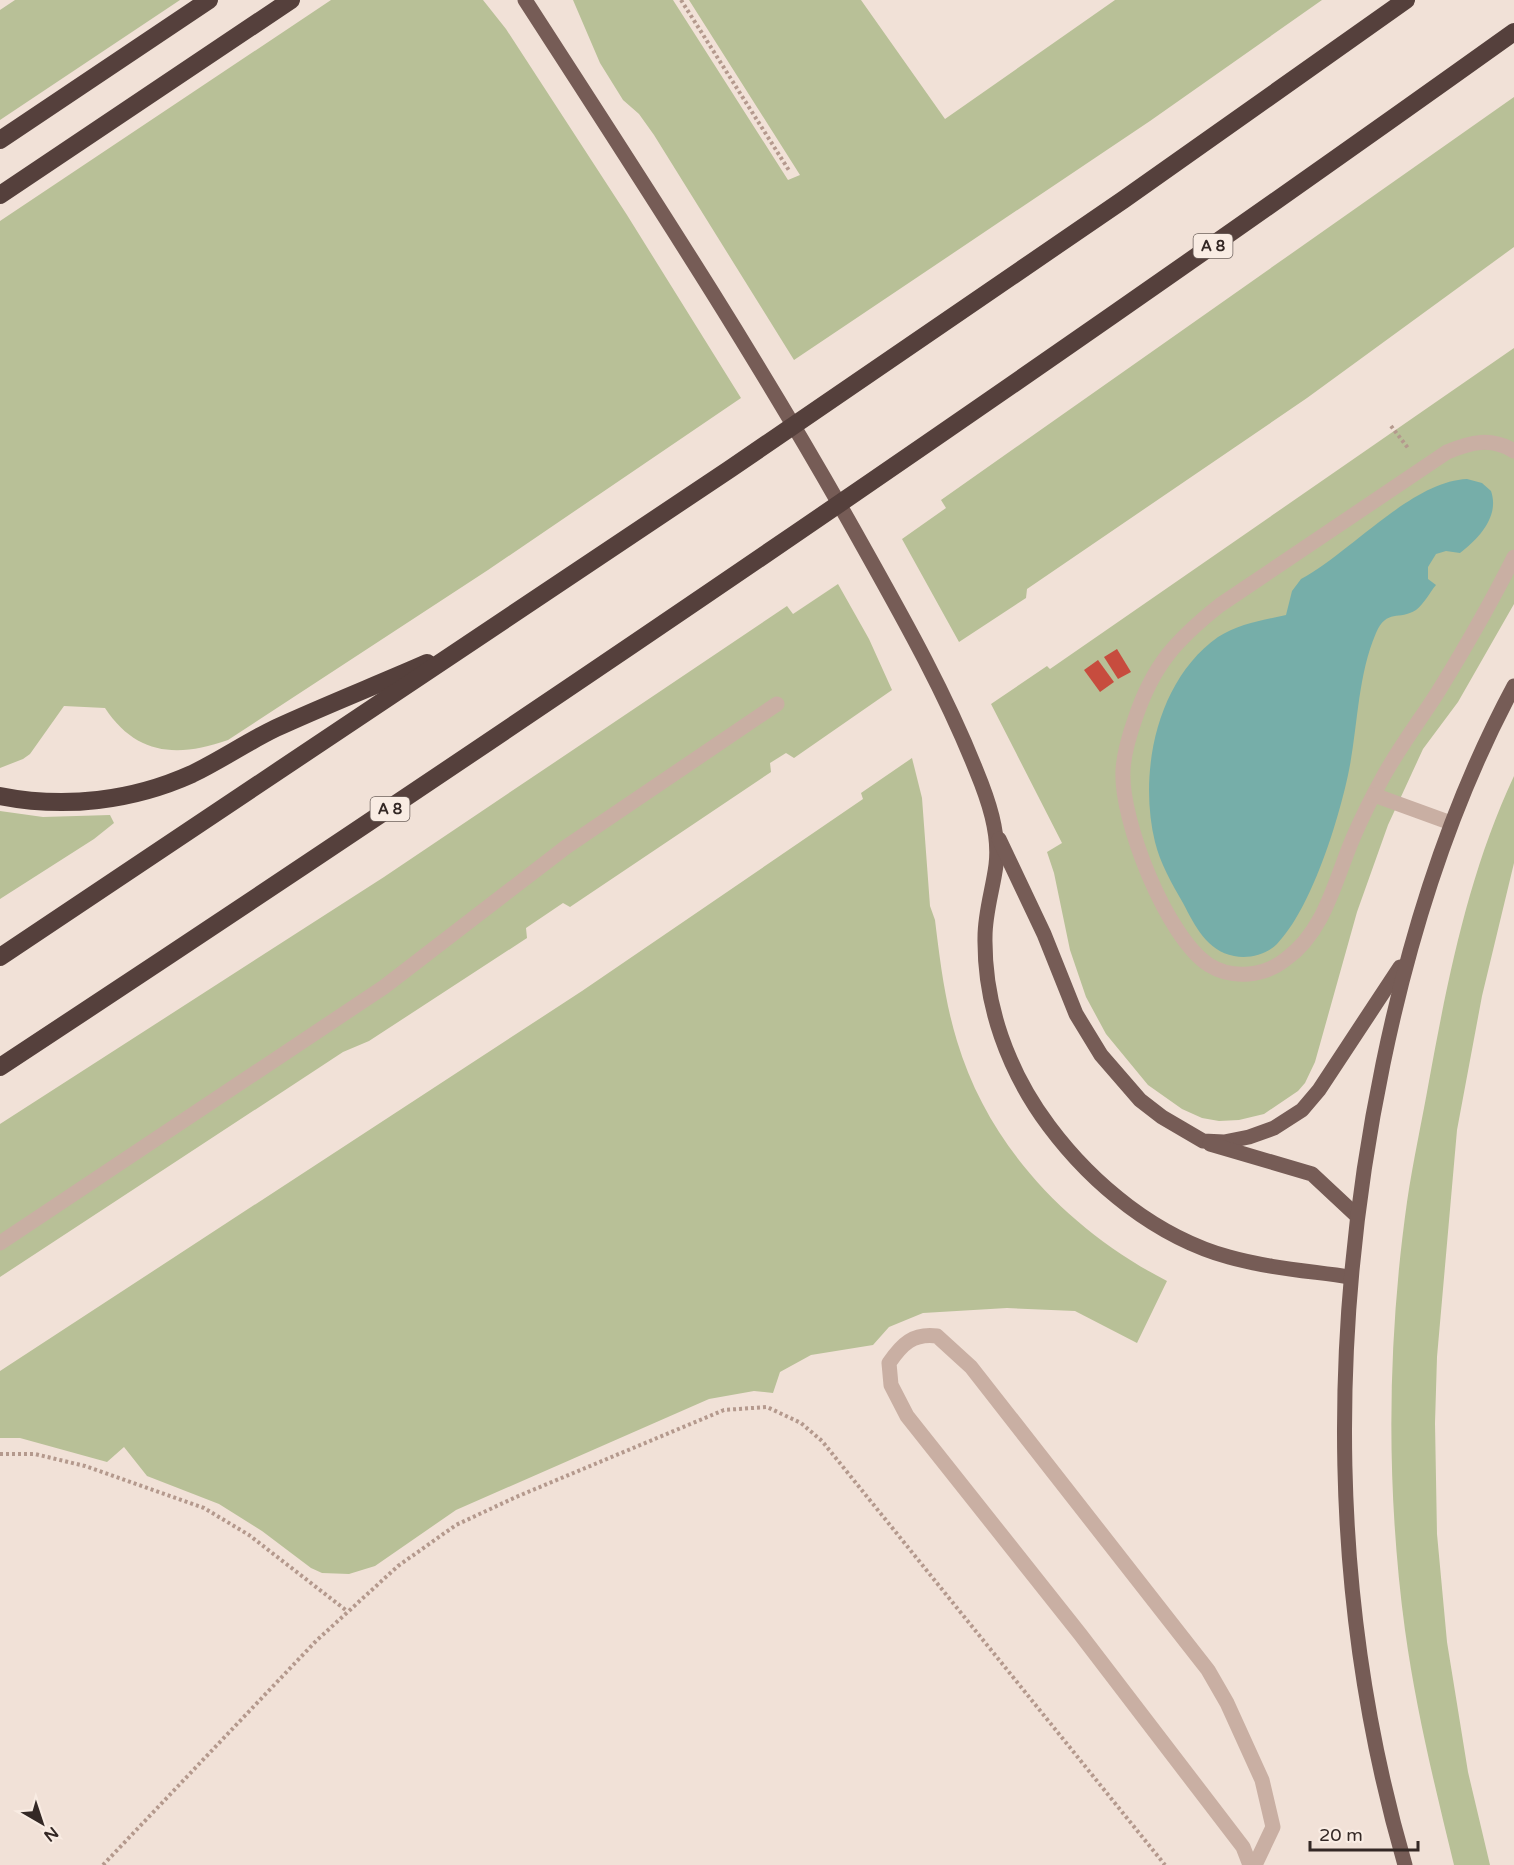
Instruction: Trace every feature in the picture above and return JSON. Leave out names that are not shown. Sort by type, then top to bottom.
[{"type":"highway","points":[[0,140],[209,0]]},
{"type":"highway","points":[[0,195],[291,0]]},
{"type":"highway","points":[[0,957],[473,643],[730,469],[1123,200],[1406,0]]},
{"type":"highway","name":"A 8","points":[[0,1067],[777,548],[1514,32]]},
{"type":"highway","points":[[0,796],[29,801],[87,802],[157,787],[193,773],[277,728],[473,643]]},
{"type":"main road","points":[[525,0],[777,396],[820,469],[945,699],[978,774],[995,831],[1044,934],[1076,1014],[1101,1055],[1140,1100],[1169,1122],[1203,1141],[1228,1151],[1312,1174],[1357,1216]]},
{"type":"main road","points":[[1405,1865],[1374,1734],[1353,1593],[1345,1456],[1350,1277],[1370,1130],[1406,958],[1451,823],[1514,686]]},
{"type":"main road","points":[[995,831],[996,864],[985,934],[989,988],[1003,1043],[1011,1063],[1032,1101],[1059,1140],[1087,1171],[1121,1201],[1183,1239],[1233,1259],[1350,1277]]},
{"type":"main road","points":[[1203,1141],[1224,1142],[1249,1137],[1274,1128],[1302,1110],[1319,1090],[1406,958]]},
{"type":"lane","points":[[1514,452],[1500,444],[1485,442],[1447,452],[1220,605],[1185,633],[1158,667],[1144,694],[1125,750],[1123,783],[1129,820],[1155,889],[1185,939],[1210,965],[1232,973],[1257,973],[1272,968],[1294,953],[1306,940],[1329,901],[1353,839],[1374,795],[1465,647],[1514,557]]},
{"type":"lane","points":[[0,1243],[384,987],[574,841],[777,704]]},
{"type":"lane","points":[[1374,795],[1451,823]]},
{"type":"lane","points":[[1250,1865],[1243,1847],[1080,1634],[907,1416],[891,1385],[889,1363],[902,1345],[913,1337],[937,1336],[971,1367],[1208,1670],[1237,1723],[1262,1780],[1272,1827],[1255,1865]]},
{"type":"path","points":[[681,0],[790,172]]},
{"type":"path","points":[[102,1865],[270,1687],[347,1611],[398,1566],[456,1525],[516,1497],[724,1410],[767,1407],[801,1423],[822,1441],[1165,1865]]},
{"type":"path","points":[[0,1454],[34,1454],[85,1466],[204,1508],[249,1535],[347,1611]]},
{"type":"green space","points":[[15,0],[180,0],[0,120],[0,10]]},
{"type":"green space","points":[[331,0],[483,0],[506,29],[627,215],[741,398],[488,570],[228,740],[192,749],[159,748],[144,744],[130,735],[117,724],[105,708],[64,706],[30,754],[0,768],[0,221]]},
{"type":"green space","points":[[573,0],[673,0],[788,180],[800,175],[689,0],[861,0],[945,119],[1115,0],[1322,0],[1150,121],[794,360],[654,135],[639,114],[623,100],[600,63]]},
{"type":"green space","points":[[1514,97],[1514,247],[1307,398],[1027,589],[1026,598],[959,642],[902,539],[946,508],[941,500]]},
{"type":"green space","points":[[1514,348],[1514,604],[1458,702],[1423,749],[1388,825],[1357,912],[1315,1062],[1305,1083],[1298,1091],[1264,1114],[1239,1120],[1219,1121],[1202,1118],[1182,1109],[1148,1085],[1106,1034],[1086,997],[1070,950],[1054,873],[1047,852],[1062,843],[991,704],[1047,666],[1050,669]]},
{"type":"green space","points":[[838,584],[869,639],[892,690],[794,758],[786,753],[770,763],[771,772],[570,907],[563,903],[526,928],[527,938],[369,1041],[343,1052],[0,1277],[0,1124],[384,877],[787,606],[793,614]]},
{"type":"green space","points":[[912,758],[922,798],[930,906],[935,920],[946,996],[957,1041],[971,1080],[990,1117],[1012,1151],[1066,1211],[1131,1261],[1167,1281],[1137,1343],[1075,1311],[1007,1308],[923,1313],[889,1327],[873,1345],[811,1355],[780,1372],[773,1393],[754,1391],[709,1399],[456,1510],[375,1566],[349,1574],[322,1573],[311,1568],[262,1531],[219,1504],[147,1476],[124,1447],[107,1462],[20,1438],[0,1438],[0,1371],[582,991],[863,799],[861,793]]},
{"type":"green space","points":[[1514,776],[1514,863],[1482,996],[1457,1130],[1437,1357],[1435,1423],[1437,1534],[1447,1642],[1468,1772],[1490,1865],[1454,1865],[1420,1719],[1405,1630],[1394,1523],[1391,1416],[1393,1362],[1400,1255],[1407,1202],[1452,964],[1484,850]]},
{"type":"green space","points":[[0,811],[43,817],[110,815],[114,823],[94,839],[0,899]]},
{"type":"water","points":[[1467,479],[1482,483],[1491,491],[1493,501],[1490,518],[1474,541],[1460,553],[1446,551],[1436,554],[1428,567],[1428,579],[1436,585],[1424,601],[1410,613],[1384,620],[1376,633],[1365,667],[1343,794],[1330,840],[1312,888],[1301,909],[1289,929],[1268,951],[1245,957],[1234,956],[1216,949],[1197,929],[1167,873],[1155,842],[1150,815],[1151,758],[1157,729],[1180,677],[1197,655],[1218,637],[1242,626],[1286,615],[1292,591],[1301,579],[1340,553],[1403,505],[1446,483]]},
{"type":"building","points":[[1117,649],[1131,672],[1118,679],[1104,657]]},
{"type":"building","points":[[1098,660],[1114,682],[1100,692],[1084,670]]}]
